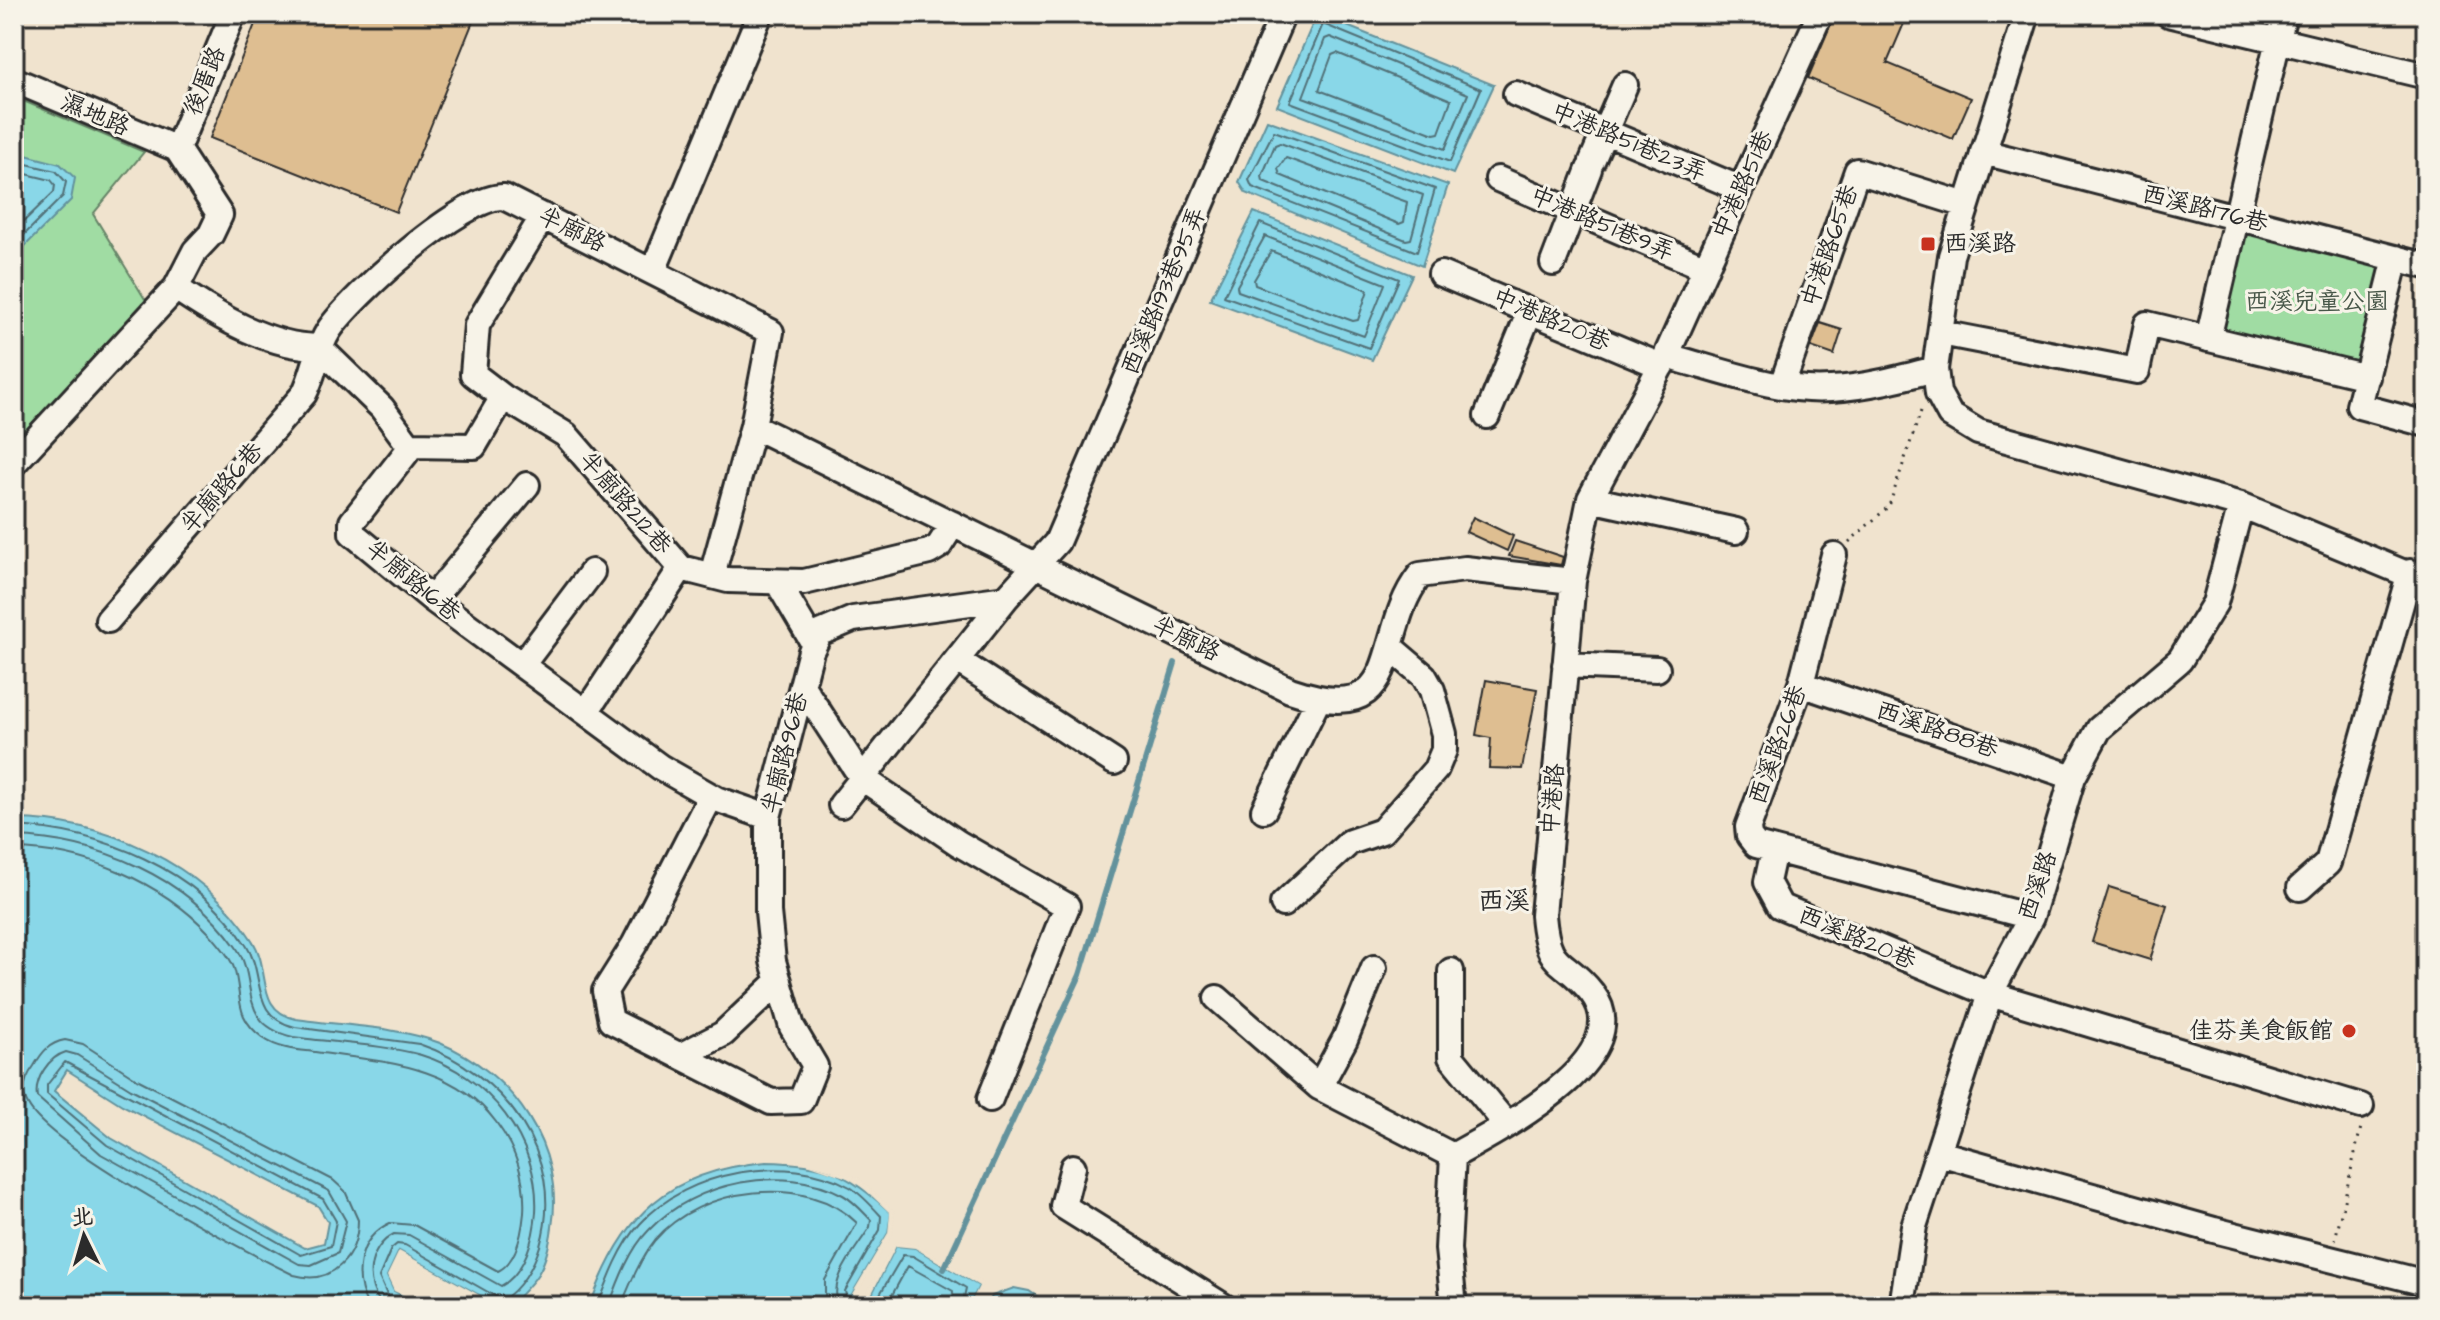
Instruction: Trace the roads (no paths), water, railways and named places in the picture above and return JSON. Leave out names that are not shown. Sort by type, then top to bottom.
[{"type":"street","name":"後厝路","points":[[177,149],[233,14]]},
{"type":"street","points":[[653,271],[760,14]]},
{"type":"street","name":"西溪路193巷95弄","points":[[1038,564],[1057,542],[1283,14]]},
{"type":"street","name":"中港路51巷","points":[[1664,361],[1820,14]]},
{"type":"street","points":[[2027,14],[1951,256],[1935,369],[1938,393],[1950,415],[1978,432],[2241,505],[2418,577],[2328,863],[2300,888]]},
{"type":"street","points":[[2168,14],[2426,76]]},
{"type":"street","points":[[2208,339],[2284,14]]},
{"type":"street","name":"濕地路","points":[[14,80],[177,149]]},
{"type":"street","points":[[1553,263],[1590,165],[1625,85]]},
{"type":"street","name":"中港路51巷23弄","points":[[1516,94],[1741,189]]},
{"type":"street","points":[[14,463],[176,288],[195,251],[211,234],[220,215],[177,149]]},
{"type":"street","name":"西溪路176巷","points":[[1983,152],[2426,266]]},
{"type":"street","name":"中港路65巷","points":[[1782,385],[1857,171],[1966,205]]},
{"type":"street","name":"中港路51巷9弄","points":[[1498,179],[1706,268]]},
{"type":"street","name":"半廍路","points":[[319,347],[339,319],[405,253],[467,208],[484,199],[504,197],[771,332],[753,426],[712,575]]},
{"type":"street","name":"半廍路212巷","points":[[543,216],[477,325],[473,374],[503,397],[566,435],[681,568],[728,580],[804,582],[929,552],[939,546],[953,524]]},
{"type":"street","points":[[2396,258],[2359,406],[2426,424]]},
{"type":"street","name":"中港路20巷","points":[[1441,274],[1664,361]]},
{"type":"street","points":[[176,288],[216,315],[296,347],[319,347],[382,408],[409,445],[474,446],[503,397]]},
{"type":"street","points":[[1487,416],[1530,311]]},
{"type":"street","points":[[1941,333],[2137,371],[2147,324],[2367,377]]},
{"type":"street","name":"半廍路6巷","points":[[108,620],[304,394],[319,347]]},
{"type":"street","points":[[1664,361],[1782,385],[1828,390],[1875,384],[1935,369]]},
{"type":"street","name":"中港路","points":[[1453,1156],[1530,1111],[1589,1059],[1601,1031],[1602,1023],[1592,994],[1558,963],[1545,945],[1543,915],[1565,665],[1573,581],[1590,499],[1664,361]]},
{"type":"street","name":"半廍路","points":[[753,426],[1290,690],[1318,700],[1345,700],[1365,695],[1377,683],[1405,594],[1420,575],[1465,569],[1573,581]]},
{"type":"street","name":"半廍路16巷","points":[[409,445],[407,452],[350,527],[432,599],[660,767],[711,796],[768,817]]},
{"type":"street","points":[[432,599],[527,485]]},
{"type":"street","points":[[1590,499],[1736,531]]},
{"type":"street","name":"西溪路","points":[[1902,1306],[1909,1248],[1990,994],[2031,917],[2073,777],[2099,729],[2180,660],[2187,649],[2215,603],[2241,505]]},
{"type":"street","name":"西溪路26巷","points":[[1834,555],[1801,684],[1748,827],[1749,836],[1756,845],[2031,917]]},
{"type":"street","points":[[841,805],[1006,598],[1038,564]]},
{"type":"street","points":[[586,712],[681,568]]},
{"type":"street","points":[[522,665],[592,572]]},
{"type":"street","points":[[778,583],[814,644]]},
{"type":"street","points":[[814,644],[820,633],[853,619],[1006,598]]},
{"type":"street","name":"半廍路96巷","points":[[680,1056],[771,1102],[801,1101],[815,1066],[792,1027],[779,981],[768,912],[768,817],[814,644]]},
{"type":"street","points":[[1283,904],[1350,842],[1382,831],[1436,769],[1444,750],[1444,734],[1432,690],[1424,676],[1390,647]]},
{"type":"street","points":[[957,660],[1114,762]]},
{"type":"street","points":[[1565,665],[1657,669]]},
{"type":"street","name":"西溪路88巷","points":[[1801,684],[2073,777]]},
{"type":"street","points":[[802,686],[862,778],[958,843],[1067,906],[990,1099]]},
{"type":"street","points":[[1264,810],[1318,700]]},
{"type":"street","points":[[711,796],[634,945],[605,991],[611,1021],[680,1056],[723,1034],[779,981]]},
{"type":"street","name":"西溪路20巷","points":[[1774,850],[1767,882],[1769,893],[1780,906],[1990,994],[2361,1106]]},
{"type":"street","points":[[1319,1087],[1345,1039],[1374,968]]},
{"type":"street","points":[[1451,971],[1451,1057],[1507,1125]]},
{"type":"street","points":[[1217,998],[1319,1087],[1453,1156],[1448,1249],[1454,1306]]},
{"type":"street","points":[[1939,1153],[2426,1283]]},
{"type":"street","points":[[1073,1167],[1063,1206],[1223,1306]]},
{"type":"water","points":[[1317,14],[1494,85],[1453,174],[1277,106]]},
{"type":"water","points":[[1267,120],[1448,185],[1422,266],[1246,193],[1239,182]]},
{"type":"water","points":[[14,152],[60,164],[75,178],[71,200],[14,257]]},
{"type":"water","points":[[1254,212],[1412,275],[1372,360],[1210,300]]},
{"type":"water","points":[[14,819],[81,827],[115,837],[148,851],[207,889],[252,940],[269,998],[283,1014],[296,1019],[406,1033],[440,1043],[466,1056],[490,1073],[511,1094],[542,1142],[550,1169],[554,1198],[547,1251],[538,1274],[510,1306],[499,1306],[399,1251],[387,1276],[394,1291],[423,1306],[14,1306]],"holes":[[[67,1070],[122,1105],[318,1206],[328,1222],[324,1243],[305,1248],[111,1138],[54,1091]]]},
{"type":"water","points":[[766,1162],[805,1165],[835,1173],[862,1188],[891,1213],[888,1233],[852,1294],[869,1300],[896,1246],[915,1248],[979,1286],[969,1306],[590,1306],[617,1246],[653,1203],[701,1176],[731,1167]]},
{"type":"water","points":[[1014,1288],[1029,1291],[1051,1306],[988,1306],[992,1296]]},
{"type":"waterway","points":[[944,1269],[1080,975],[1175,663]]},
{"type":"place","name":"西溪路","points":[[1928,244]]},
{"type":"place","name":"佳芬美食飯館","points":[[2349,1031]]},
{"type":"district","name":"西溪","points":[[1504,901]]},
{"type":"park label","name":"西溪兒童公園","points":[[2317,302]]}]
